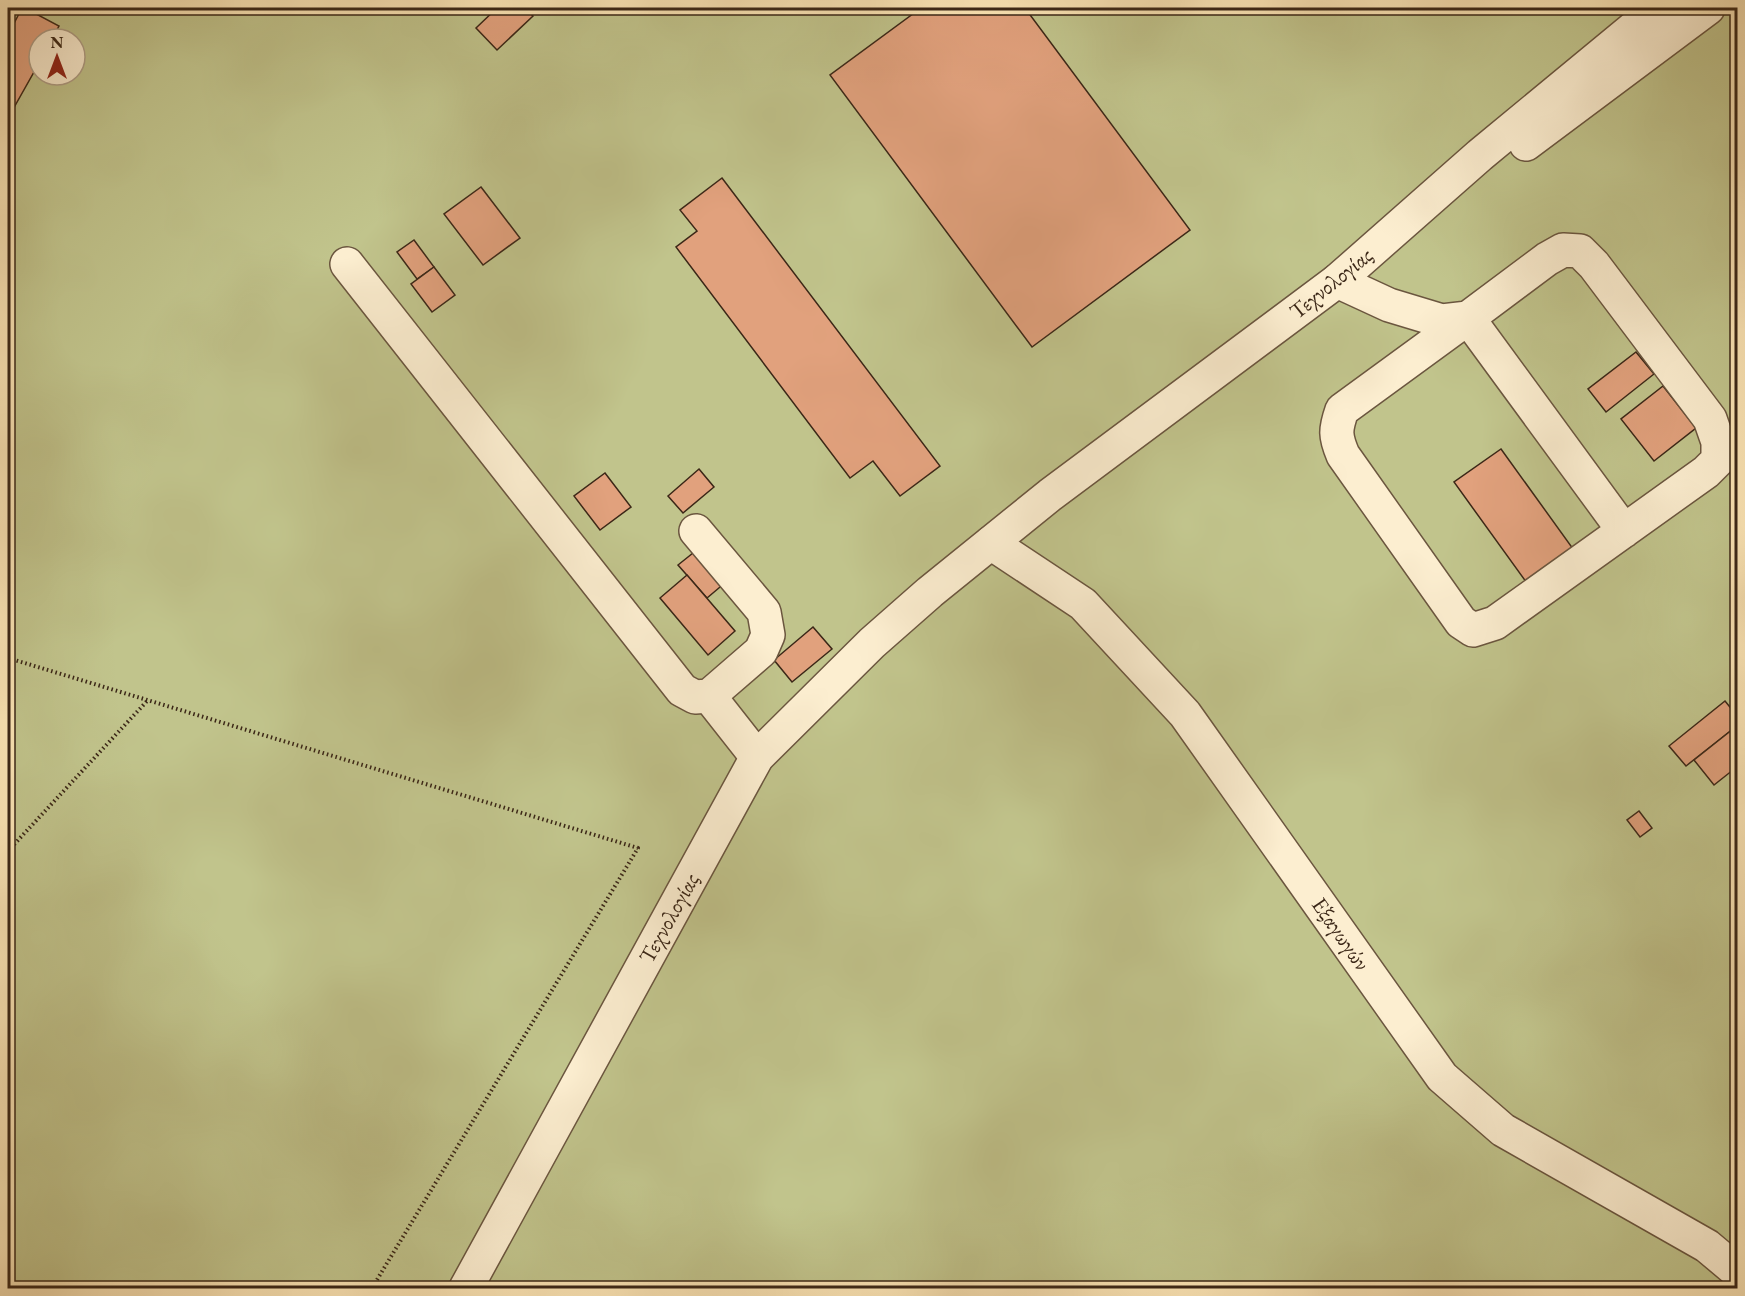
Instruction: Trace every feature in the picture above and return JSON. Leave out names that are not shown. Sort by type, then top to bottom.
[{"type":"street","name":"Τεχνολογίας","points":[[466,1288],[757,757],[872,643],[930,592],[1060,487],[1336,281],[1480,155],[1658,8]]},
{"type":"street","points":[[1480,155],[1486,164],[1503,160],[1708,8]]},
{"type":"street","points":[[1563,250],[1580,251],[1594,265],[1710,419],[1718,442],[1718,460],[1706,472],[1495,623],[1473,630],[1461,622],[1343,455],[1337,440],[1336,428],[1342,410],[1468,318],[1547,259],[1563,250]]},
{"type":"street","points":[[347,264],[682,690],[694,698],[709,696],[761,651],[768,635],[764,612],[696,531]]},
{"type":"street","points":[[1336,281],[1389,305],[1442,321],[1468,318]]},
{"type":"street","points":[[1468,318],[1624,531]]},
{"type":"street","name":"Εξαγωγών","points":[[991,543],[1083,604],[1185,714],[1442,1077],[1503,1131],[1707,1246],[1737,1272]]},
{"type":"street","points":[[709,696],[757,757]]},
{"type":"path","points":[[8,658],[638,848],[372,1288]]},
{"type":"path","points":[[8,851],[147,700]]},
{"type":"green space","points":[[8,8],[1737,8],[1737,1288],[8,1288]]},
{"type":"building","points":[[22,8],[59,26],[27,27],[27,84],[12,111],[8,109],[8,35]]},
{"type":"building","points":[[497,8],[524,8],[533,16],[497,50],[476,28]]},
{"type":"building","points":[[921,8],[1025,8],[1190,230],[1032,347],[830,75]]},
{"type":"building","points":[[722,178],[940,466],[900,496],[873,461],[850,478],[676,247],[697,231],[680,210]]},
{"type":"building","points":[[481,187],[520,238],[483,265],[444,214]]},
{"type":"building","points":[[414,240],[434,267],[417,279],[397,252]]},
{"type":"building","points":[[434,267],[455,295],[432,312],[411,284]]},
{"type":"building","points":[[1636,352],[1654,374],[1606,412],[1588,389]]},
{"type":"building","points":[[1663,386],[1696,428],[1654,461],[1621,419]]},
{"type":"building","points":[[1501,449],[1576,553],[1529,586],[1454,482]]},
{"type":"building","points":[[699,469],[714,487],[683,513],[668,496]]},
{"type":"building","points":[[605,473],[631,507],[600,530],[574,496]]},
{"type":"building","points":[[698,549],[726,582],[707,598],[678,565]]},
{"type":"building","points":[[687,575],[735,631],[708,655],[660,598]]},
{"type":"building","points":[[813,627],[832,649],[792,682],[774,660]]},
{"type":"building","points":[[1725,701],[1738,717],[1738,725],[1686,766],[1669,746]]},
{"type":"building","points":[[1733,729],[1738,734],[1738,766],[1714,785],[1694,760]]},
{"type":"building","points":[[1639,811],[1652,828],[1640,837],[1627,820]]}]
